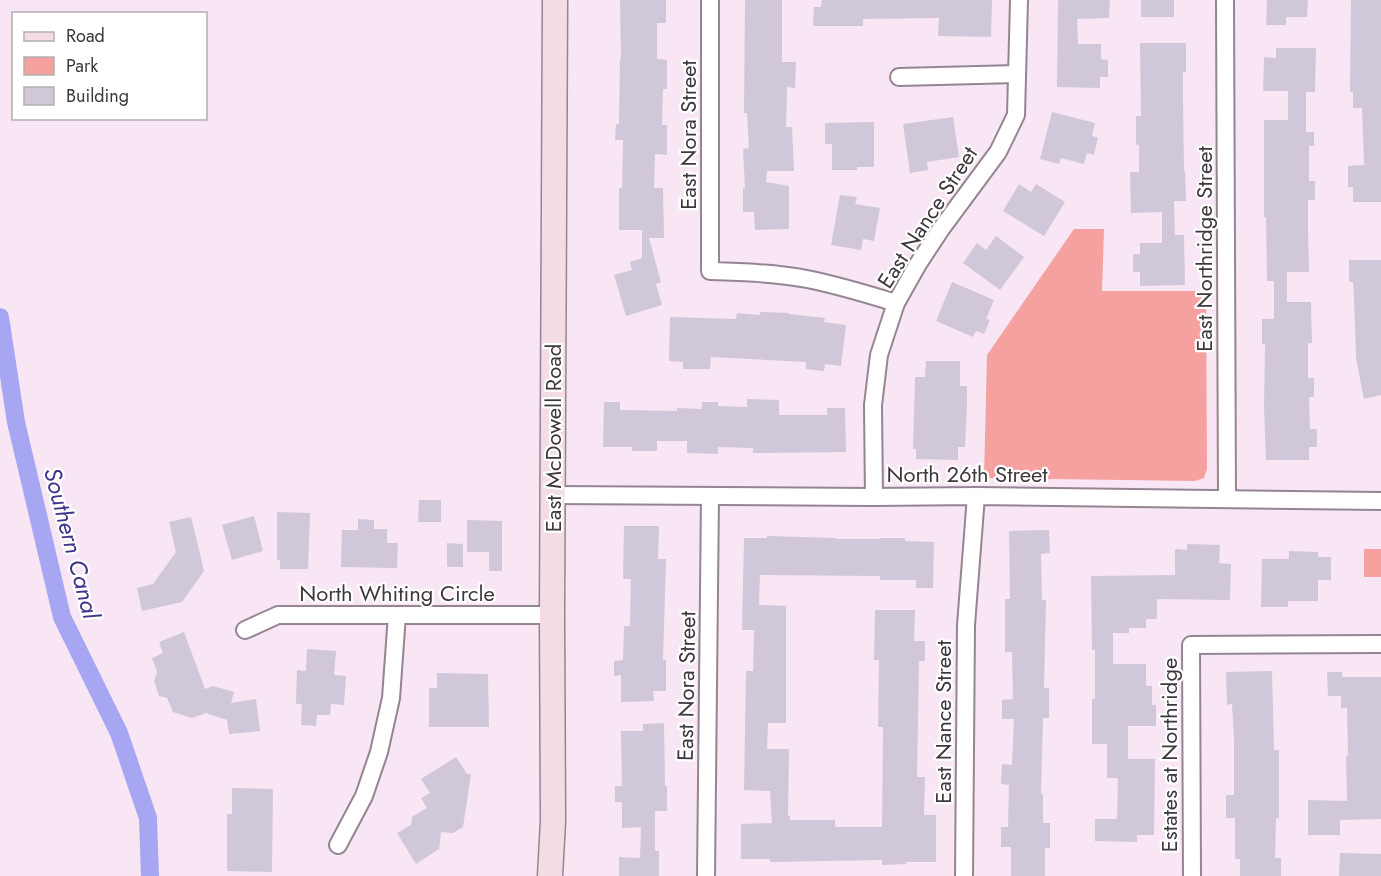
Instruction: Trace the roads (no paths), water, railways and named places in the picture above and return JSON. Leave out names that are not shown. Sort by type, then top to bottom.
[{"type":"main road","name":"East McDowell Road","points":[[550,876],[553,821],[555,0]]},
{"type":"street","name":"East Nora Street","points":[[710,0],[710,271],[806,278],[896,303]]},
{"type":"street","name":"East Nance Street","points":[[874,497],[873,405],[879,355],[896,303],[918,264],[998,152],[1016,115],[1019,0]]},
{"type":"street","name":"East Northridge Street","points":[[1225,0],[1227,498]]},
{"type":"street","points":[[899,76],[1017,74]]},
{"type":"street","name":"North 26th Street","points":[[554,495],[976,496],[1381,501]]},
{"type":"street","name":"East Nora Street","points":[[706,876],[710,496]]},
{"type":"street","name":"East Nance Street","points":[[964,876],[966,625],[976,496]]},
{"type":"street","name":"North Whiting Circle","points":[[245,630],[278,615],[552,615]]},
{"type":"street","points":[[338,845],[364,796],[379,752],[391,698],[398,615]]},
{"type":"street","name":"Estates at Northridge","points":[[1192,876],[1191,645],[1381,644]]},
{"type":"waterway","name":"Southern Canal","points":[[0,317],[16,422],[62,617],[119,733],[148,818],[150,876]]}]
